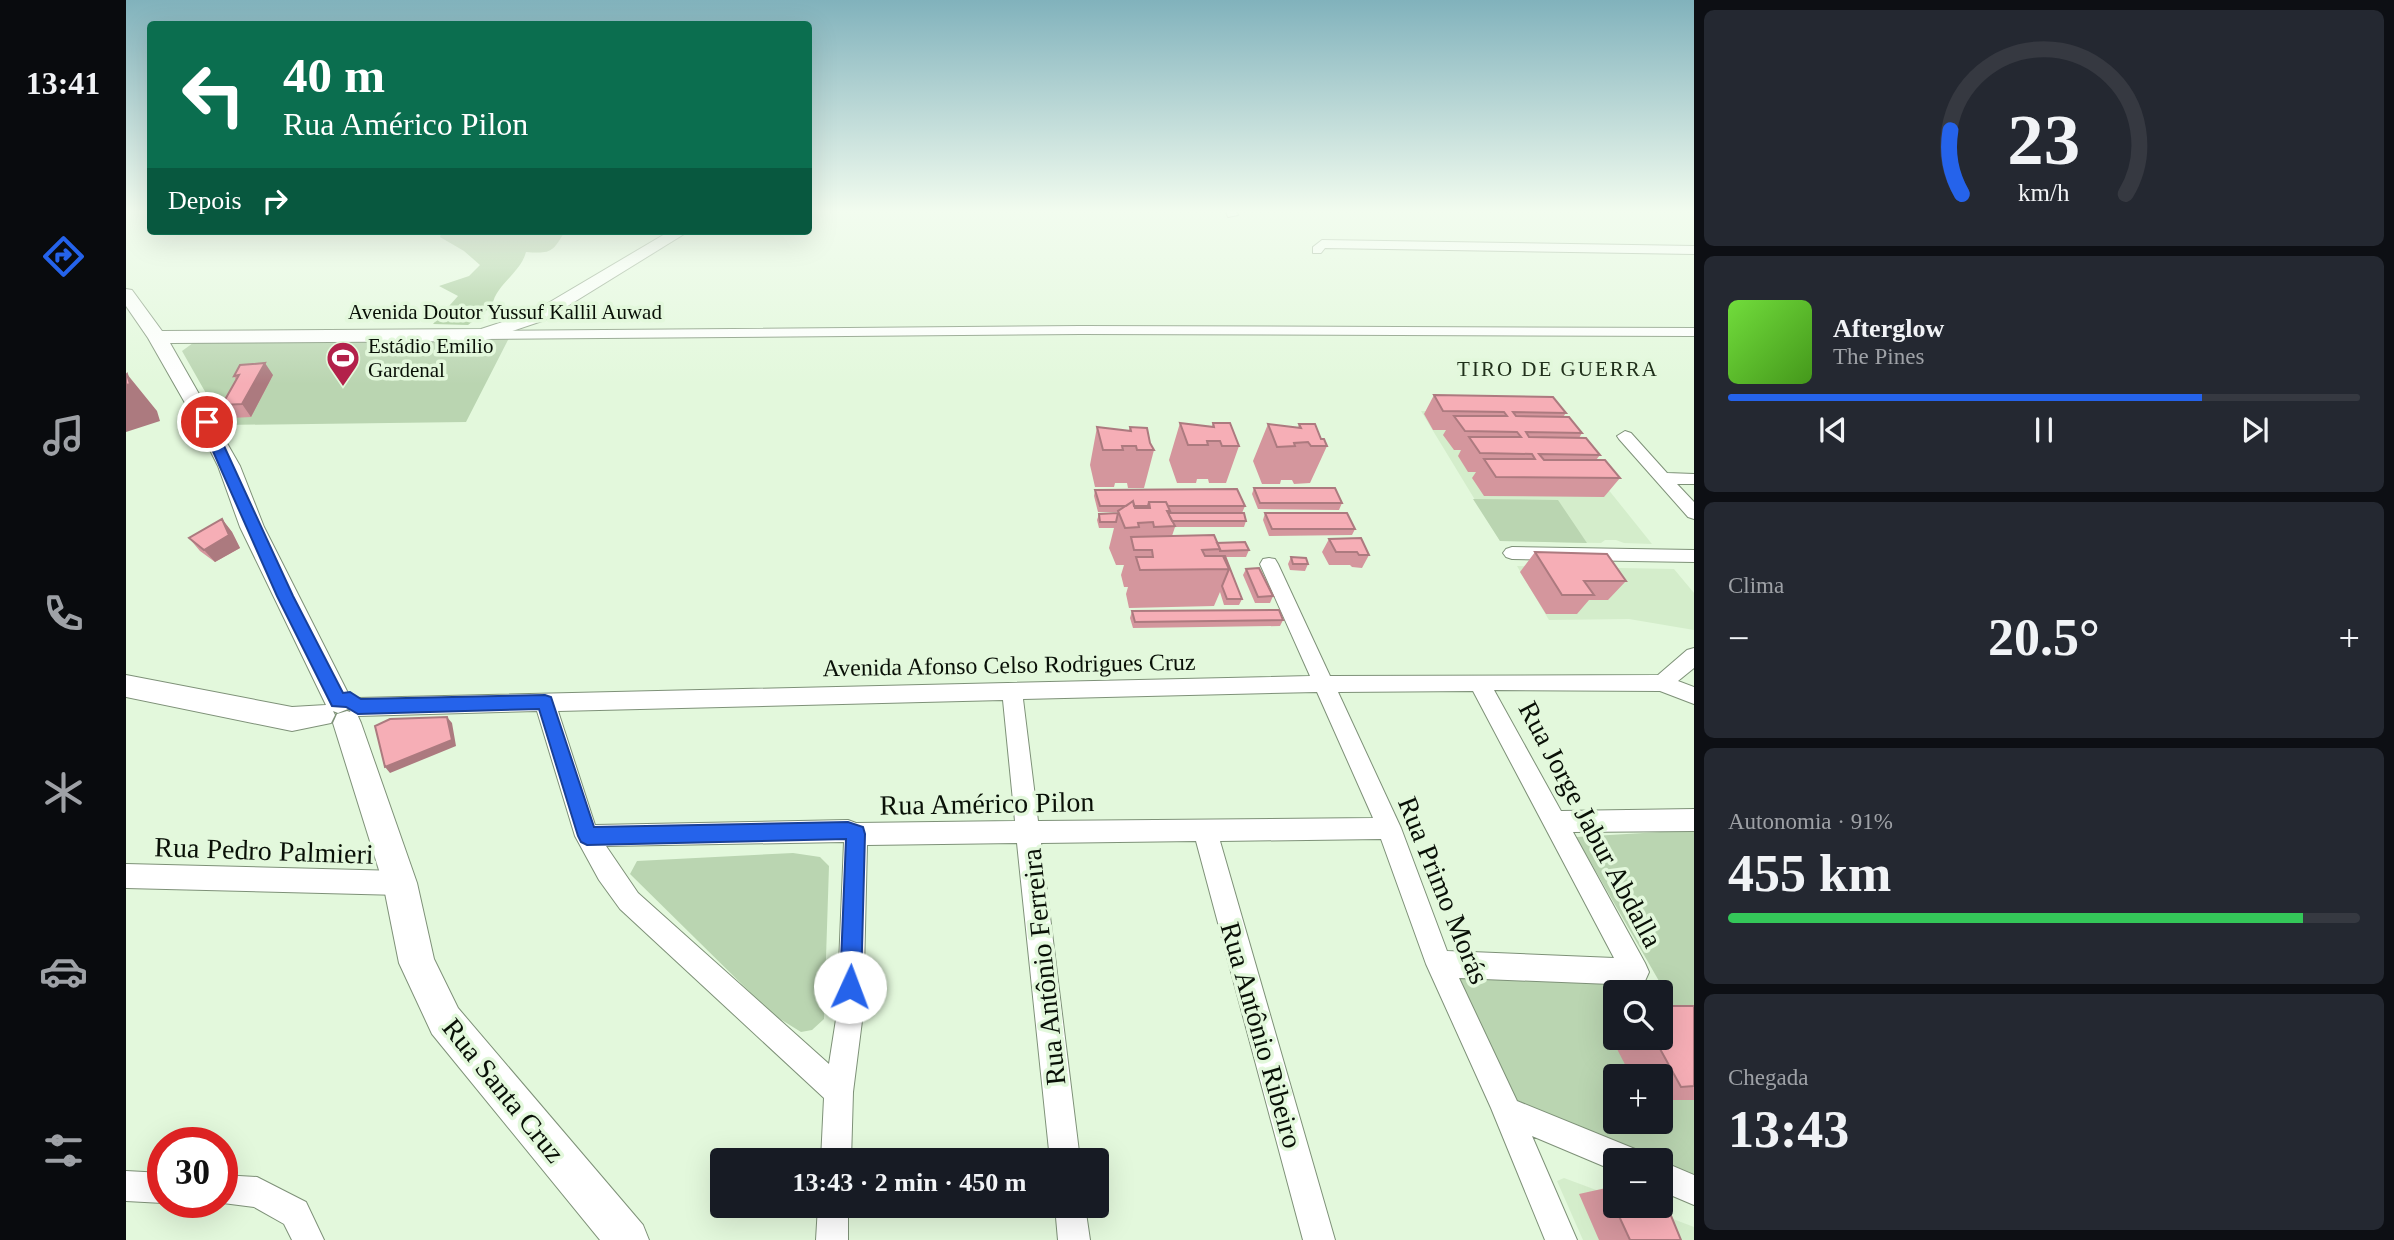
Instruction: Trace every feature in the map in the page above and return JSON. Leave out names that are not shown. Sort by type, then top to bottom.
[{"type":"street","points":[[483,335],[539,316],[618,269]]},
{"type":"street","name":"Rua Santa Cruz","points":[[126,294],[157,337],[218,445],[253,527],[341,711],[400,883],[418,963],[445,1021],[628,1240]]},
{"type":"street","name":"Avenida Doutor Yussuf Kallil Auwad","points":[[157,337],[1080,330],[1694,332]]},
{"type":"street","points":[[1625,436],[1694,513]]},
{"type":"street","points":[[1663,478],[1694,479]]},
{"type":"street","points":[[1512,553],[1694,556]]},
{"type":"street","name":"Rua Primo Morás","points":[[1269,564],[1321,684],[1389,828],[1439,964],[1561,1240]]},
{"type":"street","points":[[1662,683],[1694,656]]},
{"type":"street","name":"Rua Jorge Jabur Abdalla","points":[[1439,964],[1636,972],[1479,683]]},
{"type":"street","name":"Avenida Afonso Celso Rodrigues Cruz","points":[[341,711],[545,702],[1321,684],[1662,683],[1694,696]]},
{"type":"street","points":[[127,688],[292,719],[341,711]]},
{"type":"street","name":"Rua Antônio Ferreira","points":[[1013,691],[1064,1148]]},
{"type":"street","points":[[545,702],[587,836],[629,901],[839,1092]]},
{"type":"street","points":[[1556,822],[1694,820]]},
{"type":"street","name":"Rua Américo Pilon","points":[[587,836],[848,831],[856,834],[1389,828]]},
{"type":"street","name":"Rua Antônio Ribeiro","points":[[1205,830],[1319,1240]]},
{"type":"street","points":[[837,1148],[839,1092],[850,1013],[856,834]]},
{"type":"street","name":"Rua Pedro Palmieri","points":[[126,876],[400,883]]},
{"type":"street","points":[[1506,1111],[1603,1151]]},
{"type":"street","points":[[1673,1181],[1694,1190]]},
{"type":"street","points":[[126,1186],[147,1187]]},
{"type":"street","points":[[238,1191],[257,1192],[295,1213],[308,1240]]},
{"type":"street","points":[[832,1240],[833,1218]]},
{"type":"street","points":[[1071,1218],[1074,1240]]},
{"type":"shaded area","points":[[476,269],[517,269],[498,291],[492,306],[468,325],[433,324],[458,296],[439,286],[469,276]]},
{"type":"shaded area","name":"Estádio Emilio Gardenal","points":[[509,338],[466,422],[224,425],[182,351],[193,343],[205,340]]},
{"type":"shaded area","points":[[1421,411],[1547,413],[1652,544],[1616,540],[1605,540],[1601,543],[1500,541]]},
{"type":"shaded area","points":[[1473,499],[1558,500],[1587,543],[1500,541]]},
{"type":"shaded area","points":[[1517,566],[1674,569],[1694,593],[1694,630],[1629,619],[1549,620]]},
{"type":"shaded area","points":[[1694,830],[1694,1184],[1673,1175],[1673,1148],[1606,1148],[1526,1116],[1502,1096],[1448,974],[1629,980],[1603,980],[1603,1050],[1673,1050],[1673,980],[1658,980],[1576,837]]},
{"type":"shaded area","points":[[793,853],[820,857],[829,866],[824,1019],[812,1030],[801,1032],[772,1014],[630,874],[637,861]]},
{"type":"shaded area","points":[[1564,1178],[1603,1193],[1603,1218],[1670,1218],[1694,1227],[1694,1240],[1583,1240],[1557,1181]]},
{"type":"building","points":[[265,363],[242,404],[222,405],[239,375],[234,376],[240,365]]},
{"type":"building","points":[[1434,395],[1553,397],[1566,413],[1513,412],[1516,416],[1569,417],[1582,433],[1526,432],[1529,437],[1586,438],[1600,455],[1539,454],[1544,460],[1605,460],[1620,478],[1496,477],[1484,459],[1535,459],[1532,454],[1480,453],[1469,437],[1521,437],[1517,432],[1465,431],[1454,416],[1507,416],[1504,412],[1443,411]]},
{"type":"building","points":[[1180,423],[1214,427],[1213,423],[1230,423],[1239,446],[1222,446],[1220,441],[1207,441],[1208,445],[1188,445]]},
{"type":"building","points":[[1268,424],[1301,428],[1299,424],[1315,424],[1327,446],[1311,446],[1308,442],[1277,447]]},
{"type":"building","points":[[1097,427],[1131,431],[1130,427],[1147,428],[1154,450],[1137,450],[1136,446],[1122,446],[1123,450],[1103,450]]},
{"type":"building","points":[[1254,488],[1335,488],[1342,503],[1260,503]]},
{"type":"building","points":[[1237,489],[1245,506],[1168,506],[1166,502],[1149,502],[1148,506],[1134,506],[1133,501],[1126,506],[1100,506],[1095,490]]},
{"type":"building","points":[[1133,501],[1135,508],[1150,508],[1149,502],[1166,502],[1170,511],[1167,511],[1175,526],[1154,527],[1153,522],[1138,523],[1139,527],[1125,528],[1118,511]]},
{"type":"building","points":[[1118,513],[1116,522],[1100,522],[1099,514]]},
{"type":"building","points":[[1169,513],[1244,513],[1246,521],[1172,521]]},
{"type":"building","points":[[1265,513],[1347,513],[1355,529],[1272,529]]},
{"type":"building","points":[[222,519],[229,535],[204,550],[189,538]]},
{"type":"building","points":[[1214,535],[1220,549],[1202,550],[1205,556],[1223,556],[1229,569],[1140,570],[1136,557],[1153,557],[1152,550],[1134,550],[1131,537]]},
{"type":"building","points":[[1361,538],[1369,555],[1336,552],[1329,539]]},
{"type":"building","points":[[1245,542],[1249,550],[1220,551],[1217,543]]},
{"type":"building","points":[[1535,552],[1607,554],[1626,581],[1584,581],[1594,595],[1562,595]]},
{"type":"building","points":[[1225,556],[1242,599],[1227,599],[1222,586],[1229,569]]},
{"type":"building","points":[[1291,557],[1306,558],[1308,564],[1293,564]]},
{"type":"building","points":[[1259,568],[1273,596],[1258,597],[1246,569]]},
{"type":"building","points":[[1279,610],[1283,620],[1135,622],[1132,611]]},
{"type":"building","points":[[447,717],[452,740],[385,767],[375,726],[390,719]]},
{"type":"building","points":[[1673,1006],[1694,1006],[1694,1086],[1681,1087],[1673,1072],[1673,1064],[1668,1064],[1661,1050],[1673,1050]]},
{"type":"building","points":[[1620,1218],[1672,1218],[1681,1240],[1630,1240]]},
{"type":"place","name":"Estádio Emilio Gardenal","points":[[343,388]]},
{"type":"district","name":"TIRO DE GUERRA","points":[[1558,369]]},
{"type":"route","points":[[207,422],[285,596],[338,701],[350,699],[358,707],[545,702],[587,836],[848,831],[856,834],[850,987]]}]
